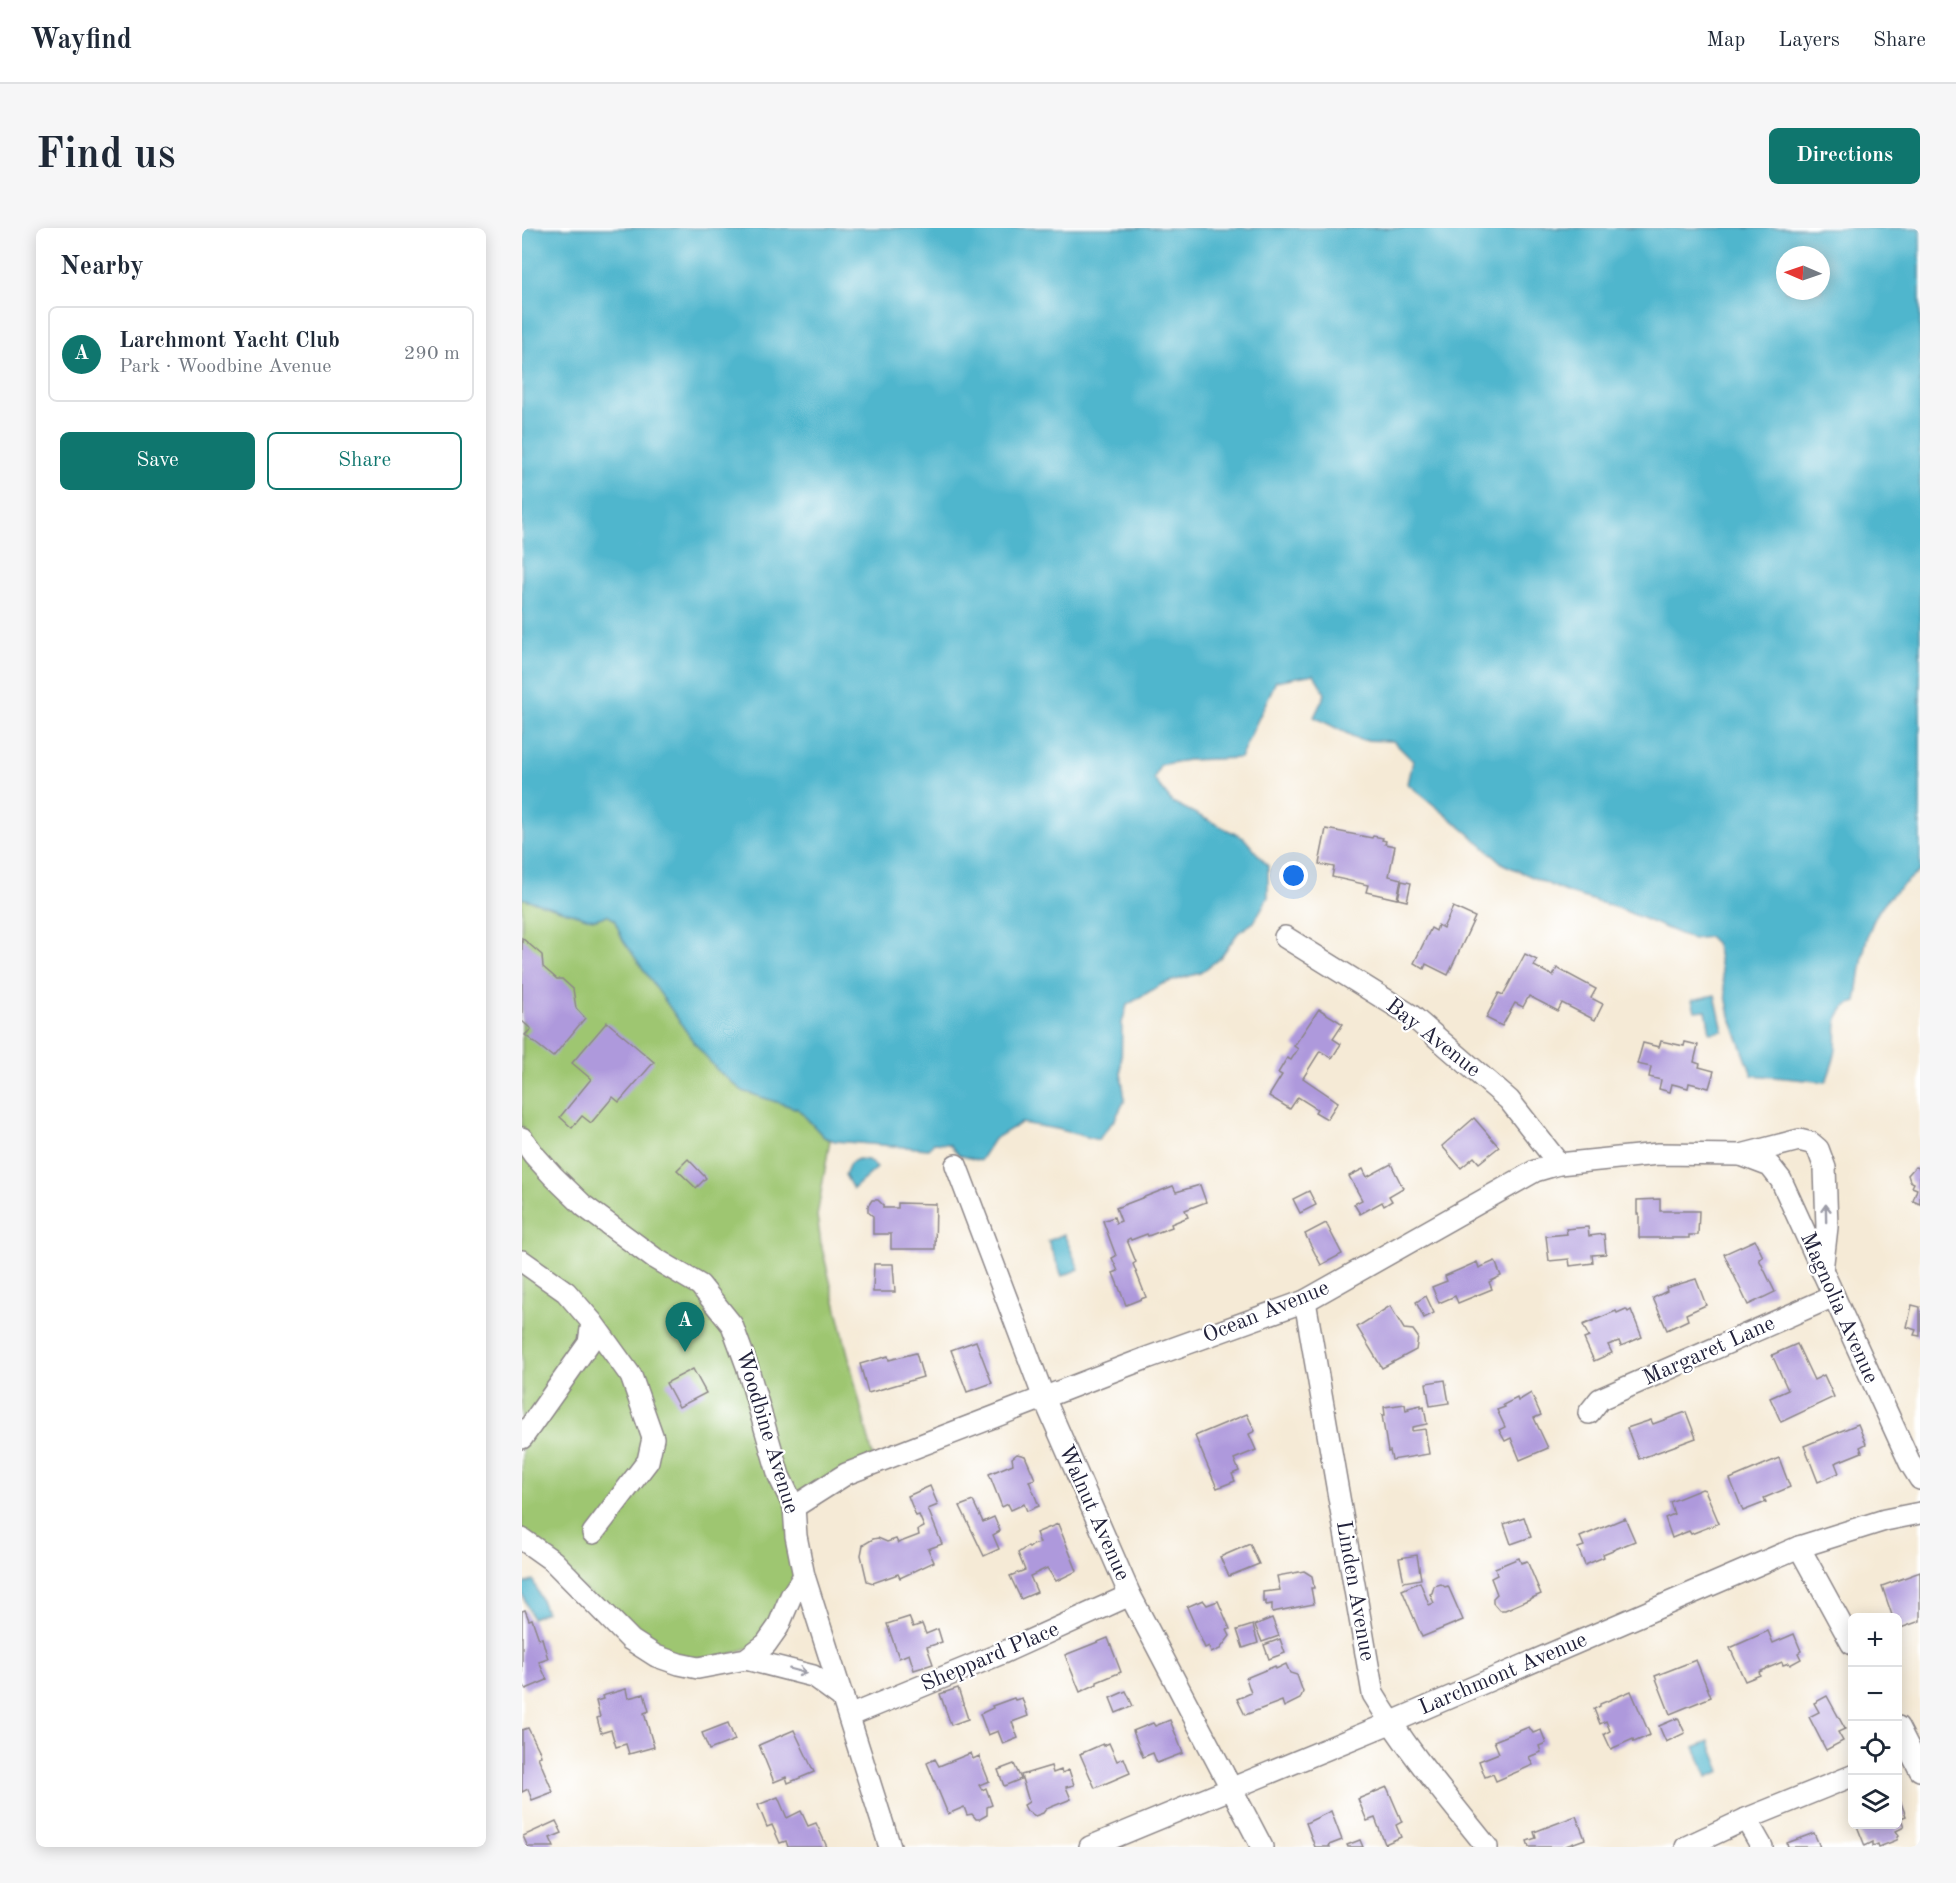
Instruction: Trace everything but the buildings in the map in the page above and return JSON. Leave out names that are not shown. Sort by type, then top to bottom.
[{"type":"street","name":"Bay Avenue","points":[[1285,937],[1412,1016],[1509,1100],[1559,1164]]},
{"type":"street","name":"Woodbine Avenue","points":[[522,1138],[553,1176],[584,1206],[654,1258],[700,1286],[732,1325],[747,1366],[779,1476],[794,1507],[796,1536],[804,1576],[890,1847]]},
{"type":"street","points":[[1741,1155],[1799,1140],[1811,1143],[1818,1149],[1825,1168],[1827,1227],[1822,1271]]},
{"type":"street","name":"Ocean Avenue","points":[[794,1507],[846,1474],[1305,1301],[1535,1171],[1559,1164],[1658,1154],[1741,1155]]},
{"type":"street","name":"Magnolia Avenue","points":[[1741,1155],[1770,1166],[1781,1180],[1910,1463],[1920,1479]]},
{"type":"street","name":"Walnut Avenue","points":[[956,1165],[1044,1398],[1130,1595],[1262,1847]]},
{"type":"street","points":[[522,1261],[566,1292],[592,1322],[631,1376],[653,1438],[648,1461],[593,1533]]},
{"type":"street","name":"Margaret Lane","points":[[1589,1413],[1600,1399],[1834,1296]]},
{"type":"street","name":"Linden Avenue","points":[[1305,1301],[1373,1694],[1412,1754],[1487,1847]]},
{"type":"street","points":[[522,1438],[589,1343],[592,1322]]},
{"type":"street","name":"Larchmont Avenue","points":[[1090,1847],[1390,1723],[1799,1547],[1885,1520],[1920,1513]]},
{"type":"street","points":[[522,1539],[553,1561],[631,1640],[656,1656],[698,1668],[746,1659],[813,1676],[846,1707]]},
{"type":"street","points":[[1799,1547],[1848,1637]]},
{"type":"street","points":[[746,1659],[766,1644],[778,1627],[791,1596],[804,1576]]},
{"type":"street","name":"Sheppard Place","points":[[846,1707],[1000,1654],[1130,1595]]},
{"type":"street","points":[[1902,1736],[1912,1757]]},
{"type":"street","points":[[1686,1847],[1746,1819],[1848,1778]]},
{"type":"street","points":[[1746,1819],[1762,1847]]},
{"type":"green space","points":[[522,898],[587,918],[596,919],[607,915],[614,919],[623,940],[693,1041],[717,1070],[743,1091],[798,1109],[824,1137],[830,1140],[817,1216],[821,1244],[874,1461],[792,1506],[801,1575],[766,1642],[698,1665],[659,1654],[522,1536]]},
{"type":"water","points":[[522,228],[1920,228],[1920,871],[1890,896],[1876,916],[1864,952],[1856,1002],[1847,1006],[1838,1016],[1835,1054],[1826,1082],[1752,1075],[1730,1016],[1716,944],[1709,937],[1692,939],[1618,908],[1566,892],[1503,864],[1408,784],[1413,761],[1393,741],[1360,740],[1314,717],[1325,694],[1314,674],[1276,681],[1240,758],[1188,760],[1160,765],[1154,779],[1172,802],[1244,838],[1268,866],[1268,897],[1254,922],[1238,933],[1220,958],[1200,973],[1162,984],[1127,1005],[1122,1023],[1121,1073],[1125,1100],[1115,1119],[1098,1140],[1057,1129],[1021,1123],[994,1139],[980,1161],[959,1155],[949,1144],[934,1143],[928,1149],[835,1141],[824,1137],[798,1109],[743,1091],[717,1070],[693,1041],[623,940],[614,919],[607,915],[596,919],[522,898]]},
{"type":"water","points":[[1715,995],[1723,1031],[1710,1033],[1706,1010],[1695,1011],[1692,1000]]},
{"type":"water","points":[[858,1159],[868,1160],[877,1168],[853,1189],[845,1175],[850,1163]]},
{"type":"water","points":[[1064,1234],[1079,1269],[1062,1276],[1048,1241]]},
{"type":"water","points":[[533,1580],[546,1612],[532,1618],[522,1593],[522,1585]]},
{"type":"water","points":[[1709,1741],[1721,1771],[1707,1777],[1695,1747]]},
{"type":"place","name":"Larchmont Yacht Club","points":[[685,1352]]}]
